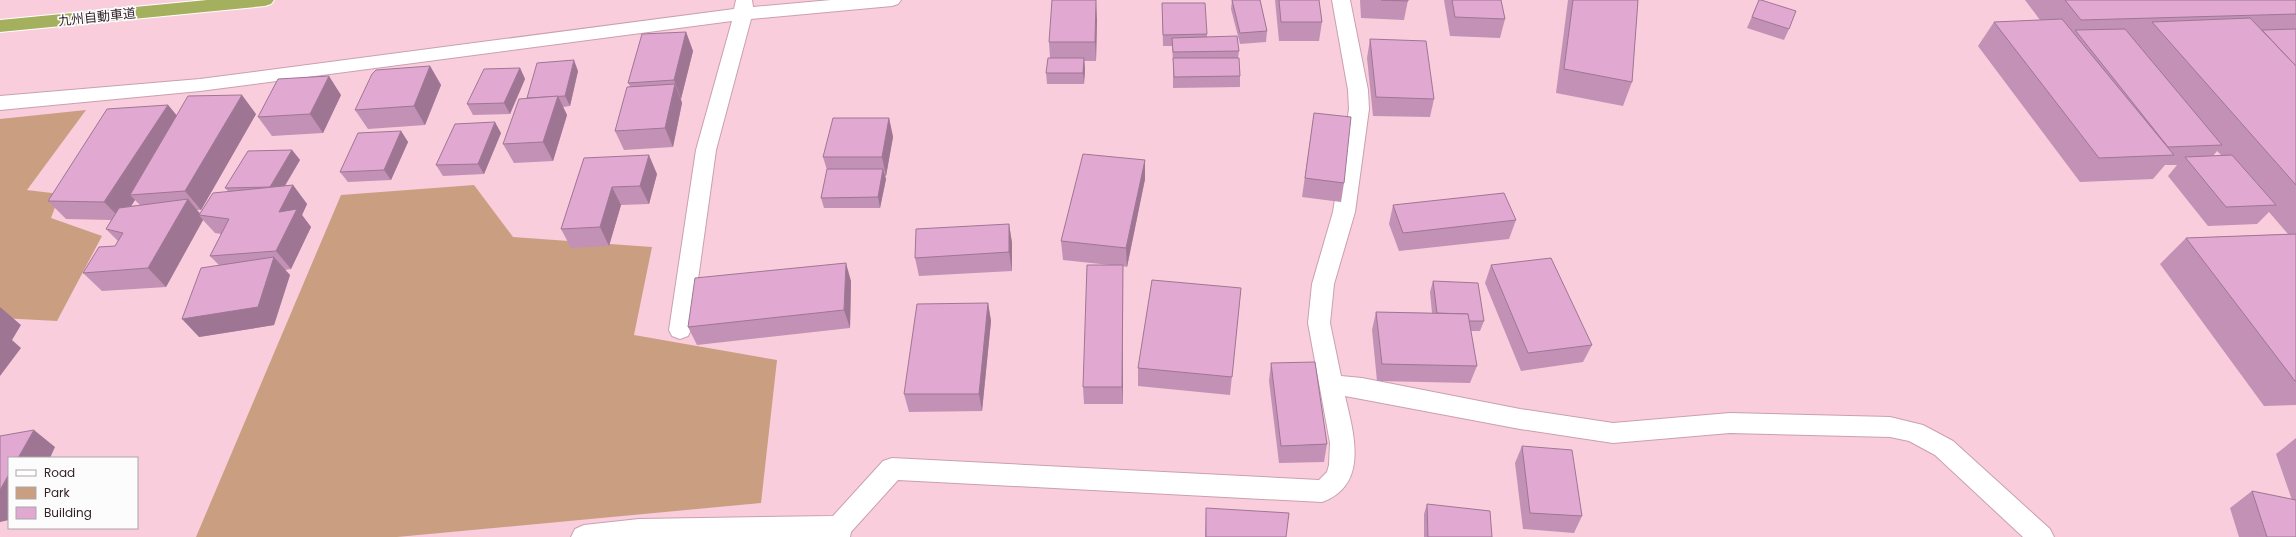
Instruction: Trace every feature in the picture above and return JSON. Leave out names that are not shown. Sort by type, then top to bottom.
[{"type":"highway","name":"九州自動車道","points":[[0,26],[265,0]]},
{"type":"street","points":[[0,103],[200,85],[564,39],[744,7],[892,0]]},
{"type":"street","points":[[584,537],[639,531],[838,532],[892,469],[1322,491],[1332,485],[1340,474],[1343,456],[1319,323],[1323,284],[1344,212],[1360,109],[1358,90],[1341,0]]},
{"type":"street","points":[[680,330],[706,150],[744,7]]},
{"type":"street","points":[[1331,385],[1362,388],[1520,419],[1613,433],[1730,423],[1896,428],[1914,432],[1944,448],[2041,537]]},
{"type":"green space","points":[[86,110],[27,190],[60,194],[51,218],[102,236],[57,321],[0,318],[0,119]]},
{"type":"green space","points":[[474,185],[513,237],[652,247],[634,335],[777,360],[761,503],[397,537],[196,537],[341,195]]},
{"type":"building","points":[[1052,0],[1096,0],[1095,42],[1049,42]]},
{"type":"building","points":[[1232,0],[1260,0],[1267,31],[1240,33]]},
{"type":"building","points":[[1279,0],[1319,0],[1322,22],[1281,22]]},
{"type":"building","points":[[1381,0],[1408,0],[1408,1]]},
{"type":"building","points":[[1452,0],[1501,0],[1505,19],[1455,17]]},
{"type":"building","points":[[1573,0],[1638,0],[1632,82],[1564,69]]},
{"type":"building","points":[[1759,0],[1796,11],[1789,29],[1752,17]]},
{"type":"building","points":[[2065,0],[2296,0],[2296,14],[2081,20]]},
{"type":"building","points":[[1162,3],[1205,3],[1207,34],[1163,35]]},
{"type":"building","points":[[2250,18],[2296,66],[2296,185],[2152,22]]},
{"type":"building","points":[[2062,19],[2174,155],[2099,158],[1994,22]]},
{"type":"building","points":[[2125,29],[2222,145],[2168,147],[2075,30]]},
{"type":"building","points":[[2296,29],[2296,66],[2262,30]]},
{"type":"building","points":[[686,32],[674,80],[628,83],[642,34]]},
{"type":"building","points":[[1237,36],[1239,51],[1173,52],[1172,38]]},
{"type":"building","points":[[1370,39],[1426,41],[1434,99],[1376,97]]},
{"type":"building","points":[[1048,58],[1084,58],[1083,73],[1046,73]]},
{"type":"building","points":[[1173,58],[1239,58],[1240,76],[1174,77]]},
{"type":"building","points":[[574,60],[565,96],[527,98],[537,63]]},
{"type":"building","points":[[430,66],[414,106],[355,110],[372,74],[376,70]]},
{"type":"building","points":[[520,68],[504,103],[467,104],[484,69]]},
{"type":"building","points":[[329,76],[310,114],[258,117],[278,79]]},
{"type":"building","points":[[675,84],[665,128],[615,131],[627,87]]},
{"type":"building","points":[[242,95],[185,191],[130,195],[188,96]]},
{"type":"building","points":[[558,96],[543,142],[503,144],[519,99]]},
{"type":"building","points":[[168,105],[104,202],[48,201],[107,109]]},
{"type":"building","points":[[1314,113],[1351,117],[1344,183],[1305,178]]},
{"type":"building","points":[[833,118],[889,118],[882,157],[823,157]]},
{"type":"building","points":[[495,122],[478,164],[436,165],[455,124]]},
{"type":"building","points":[[401,131],[384,170],[340,172],[358,133]]},
{"type":"building","points":[[292,150],[270,187],[225,188],[248,151]]},
{"type":"building","points":[[1083,154],[1145,160],[1126,248],[1061,241]]},
{"type":"building","points":[[649,155],[640,186],[612,187],[600,227],[561,229],[584,158]]},
{"type":"building","points":[[2232,155],[2276,205],[2226,207],[2185,157]]},
{"type":"building","points":[[827,169],[883,169],[878,197],[821,198]]},
{"type":"building","points":[[293,185],[279,212],[297,209],[276,251],[210,256],[229,219],[199,215],[213,193]]},
{"type":"building","points":[[1504,193],[1516,220],[1403,233],[1393,205]]},
{"type":"building","points":[[188,199],[148,268],[83,273],[99,247],[115,246],[123,233],[106,229],[119,208]]},
{"type":"building","points":[[1009,224],[1009,252],[915,258],[916,229]]},
{"type":"building","points":[[2296,234],[2296,381],[2295,381],[2186,238]]},
{"type":"building","points":[[274,257],[258,307],[182,319],[201,268]]},
{"type":"building","points":[[1551,258],[1592,345],[1528,353],[1491,265]]},
{"type":"building","points":[[846,263],[844,310],[688,327],[695,278]]},
{"type":"building","points":[[1087,265],[1123,265],[1122,387],[1083,387]]},
{"type":"building","points":[[1152,280],[1241,288],[1232,377],[1138,368]]},
{"type":"building","points":[[1433,281],[1478,283],[1484,321],[1469,321],[1468,314],[1437,313]]},
{"type":"building","points":[[988,303],[979,394],[904,394],[917,304]]},
{"type":"building","points":[[1376,312],[1468,314],[1477,366],[1382,364]]},
{"type":"building","points":[[1315,362],[1327,444],[1281,446],[1271,363]]},
{"type":"building","points":[[34,430],[19,457],[8,457],[8,476],[0,490],[0,436]]},
{"type":"building","points":[[1522,446],[1572,450],[1582,516],[1530,513]]},
{"type":"building","points":[[2252,491],[2296,500],[2296,537],[2267,537]]},
{"type":"building","points":[[1427,504],[1490,511],[1492,537],[1428,537]]},
{"type":"building","points":[[1206,508],[1289,513],[1286,537],[1206,537]]}]
